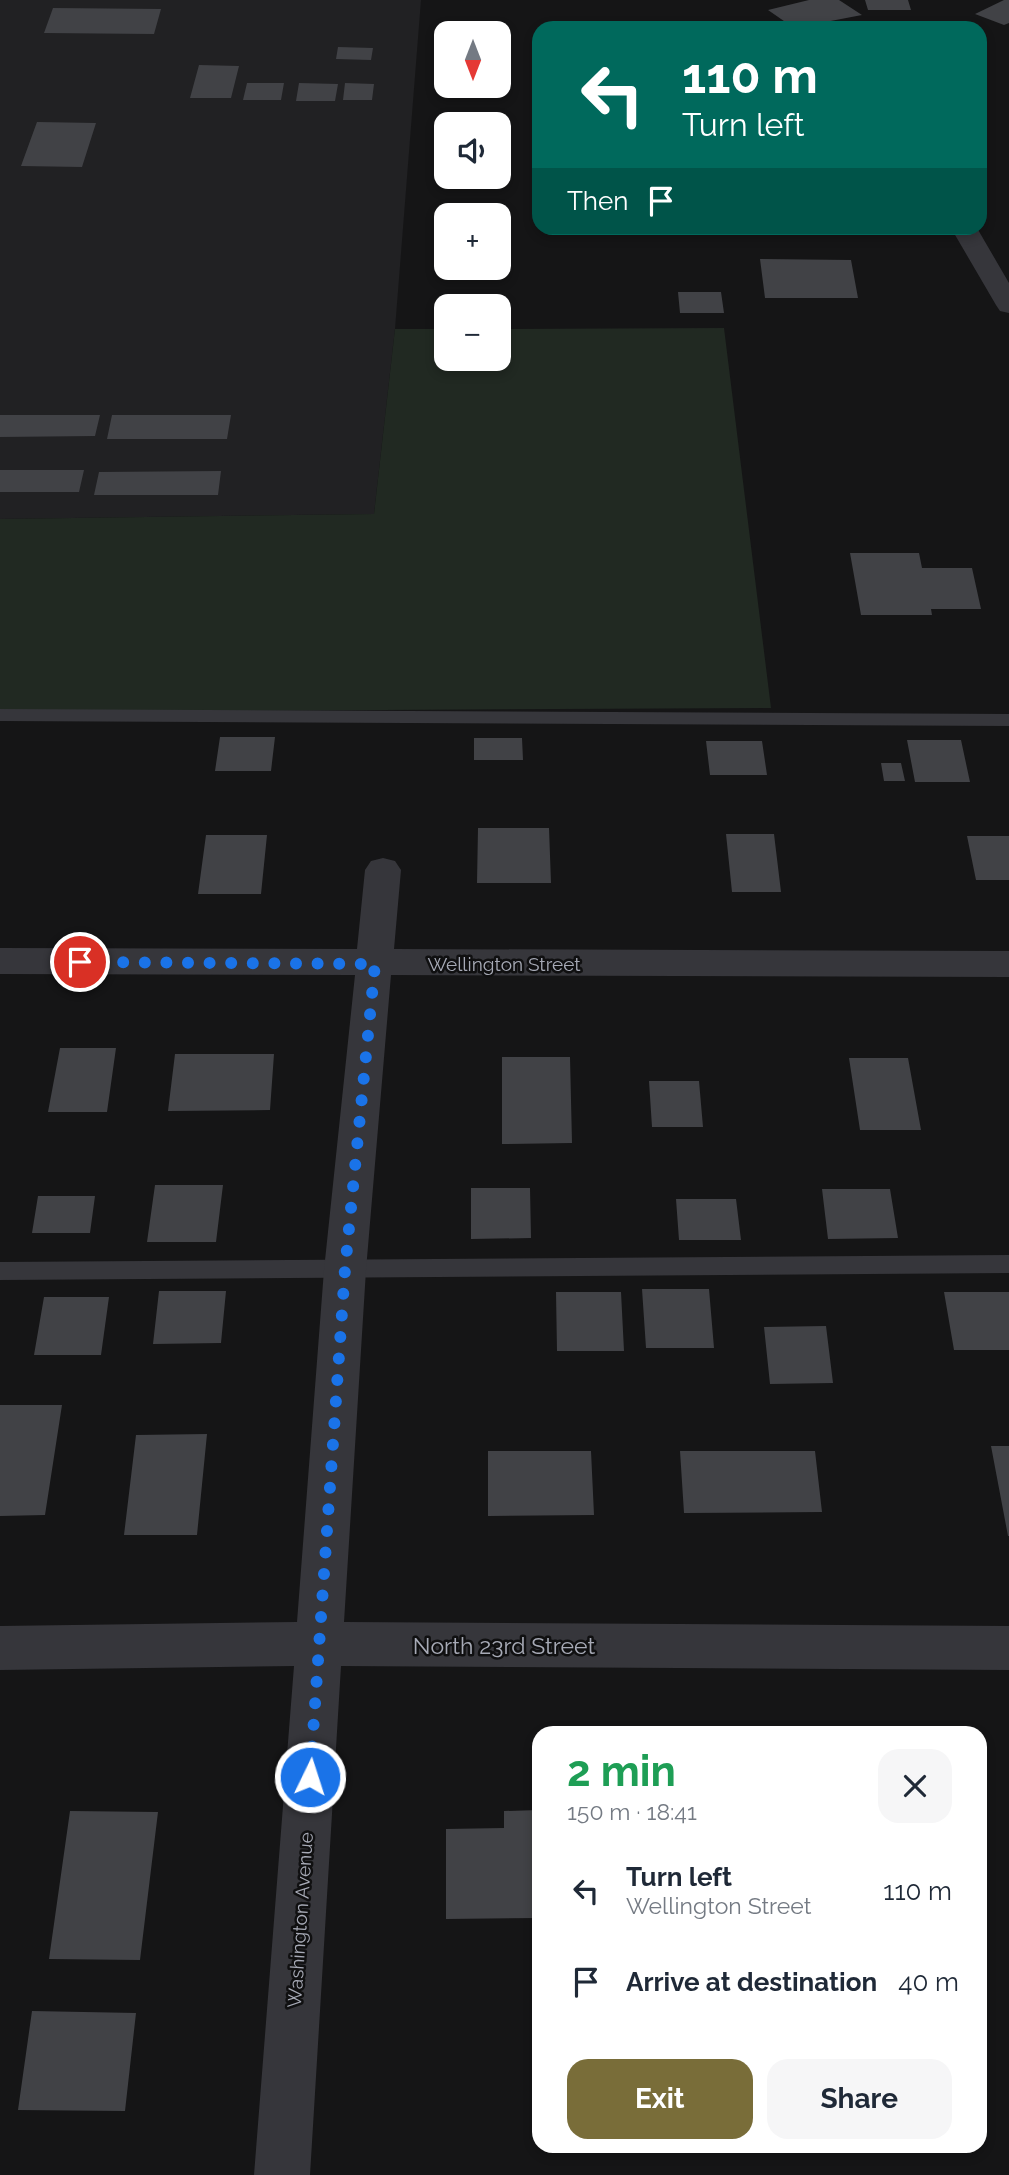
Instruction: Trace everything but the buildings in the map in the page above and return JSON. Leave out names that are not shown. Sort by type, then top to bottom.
[{"type":"street","points":[[968,235],[1009,305]]},
{"type":"street","name":"Washington Avenue","points":[[282,2175],[345,1269],[383,870]]},
{"type":"street","name":"Wellington Street","points":[[0,961],[1009,964]]},
{"type":"street","name":"North 23rd Street","points":[[0,1648],[319,1644],[1009,1648]]},
{"type":"lane","points":[[0,715],[1009,720]]},
{"type":"lane","points":[[0,1271],[1009,1264]]},
{"type":"shaded area","points":[[0,0],[421,0],[395,329],[374,514],[0,519]]},
{"type":"shaded area","points":[[724,328],[771,708],[0,712],[0,519],[374,514],[395,329],[434,329],[434,371],[511,371],[511,329]]},
{"type":"route","points":[[80,962],[375,964],[345,1269],[310,1777]]}]
